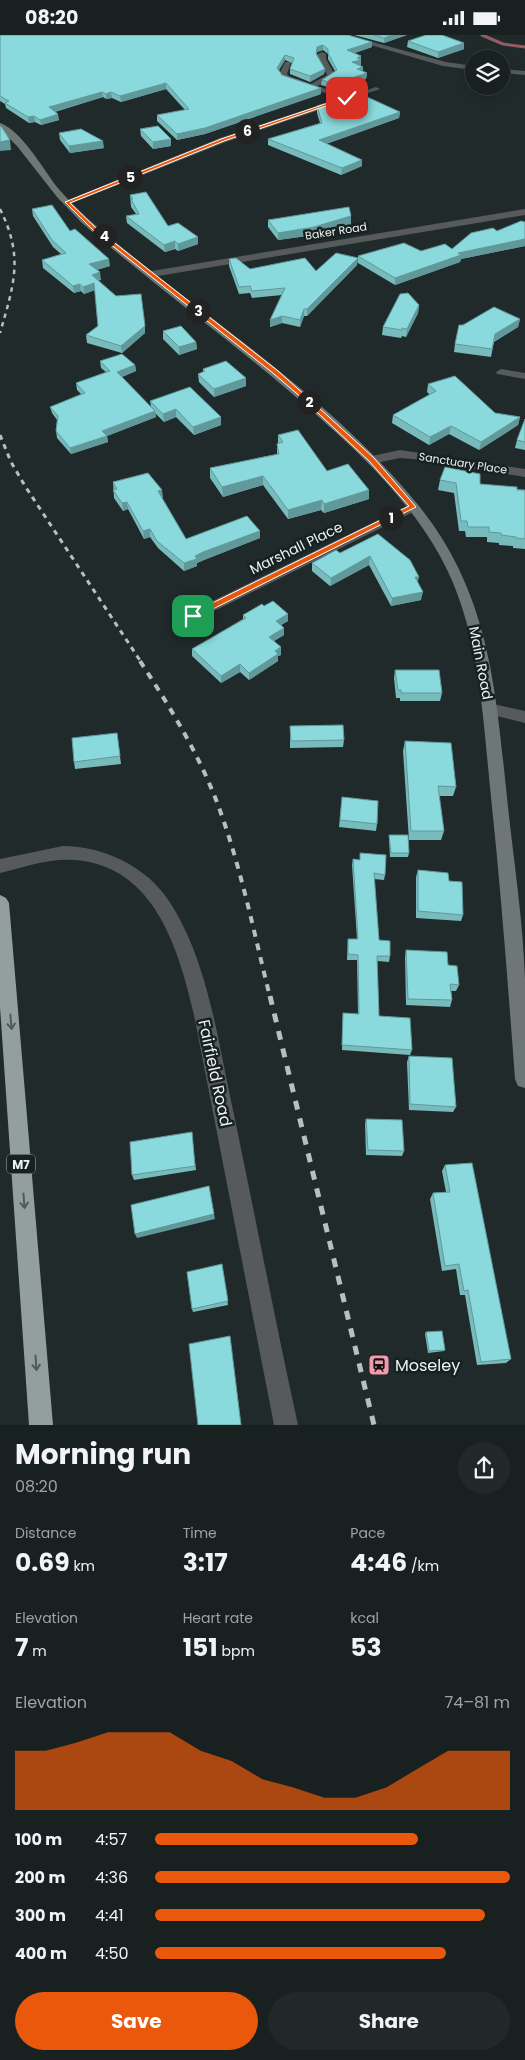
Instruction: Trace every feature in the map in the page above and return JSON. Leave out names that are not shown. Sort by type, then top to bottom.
[{"type":"highway","name":"M7","points":[[0,903],[41,1425]]},
{"type":"main road","name":"Main Road","points":[[0,125],[19,141],[51,184],[96,231],[298,392],[371,460],[413,507],[448,558],[462,588],[480,647],[490,709],[504,839],[525,1079]]},
{"type":"street","points":[[339,35],[446,64],[465,67]]},
{"type":"street","points":[[312,86],[330,75],[322,59],[322,54]]},
{"type":"street","points":[[288,64],[283,76],[347,98]]},
{"type":"street","points":[[510,72],[525,73]]},
{"type":"street","points":[[67,202],[223,140],[376,89]]},
{"type":"street","name":"Baker Road","points":[[152,274],[525,212]]},
{"type":"street","points":[[501,372],[525,376]]},
{"type":"street","name":"Sanctuary Place","points":[[371,460],[400,455],[413,455],[525,473]]},
{"type":"street","name":"Marshall Place","points":[[193,616],[413,507]]},
{"type":"street","points":[[490,709],[525,717]]},
{"type":"street","name":"Fairfield Road","points":[[0,866],[64,853],[106,860],[128,872],[148,888],[166,908],[180,938],[197,989],[227,1126],[286,1425]]},
{"type":"building","points":[[0,35],[348,35],[372,42],[347,50],[361,56],[357,58],[361,60],[352,62],[363,67],[357,69],[367,73],[334,84],[322,80],[337,70],[328,53],[328,49],[323,45],[317,47],[316,54],[325,69],[310,76],[290,69],[294,58],[285,55],[277,68],[282,75],[321,88],[205,128],[177,134],[157,115],[189,109],[166,83],[120,96],[111,92],[106,94],[102,92],[49,107],[58,114],[40,120],[34,116],[28,117],[5,103],[9,101],[0,96]]},
{"type":"building","points":[[374,35],[392,35],[384,38]]},
{"type":"building","points":[[426,35],[442,35],[464,43],[438,52],[408,41]]},
{"type":"building","points":[[348,96],[365,96],[400,112],[319,140],[362,160],[342,168],[268,139],[322,123],[317,106]]},
{"type":"building","points":[[1,126],[10,140],[0,142]]},
{"type":"building","points":[[158,126],[171,139],[153,142],[140,129]]},
{"type":"building","points":[[81,129],[103,141],[69,146],[59,133]]},
{"type":"building","points":[[146,192],[168,226],[178,223],[198,237],[178,244],[175,241],[164,245],[126,216],[139,214],[130,195]]},
{"type":"building","points":[[52,205],[70,231],[75,229],[109,259],[89,264],[100,272],[92,275],[116,296],[141,294],[145,326],[121,346],[86,335],[98,326],[94,283],[83,287],[80,284],[73,286],[42,260],[66,253],[52,240],[32,209]]},
{"type":"building","points":[[349,207],[351,216],[314,227],[278,233],[268,220]]},
{"type":"building","points":[[521,221],[525,222],[525,239],[458,253],[461,255],[395,278],[358,256],[404,243],[421,251],[445,244],[452,249],[471,233],[493,228],[497,231]]},
{"type":"building","points":[[336,253],[358,258],[307,309],[304,309],[300,320],[282,316],[270,320],[285,288],[252,291],[250,286],[239,287],[229,259],[236,258],[250,269],[305,258],[316,271]]},
{"type":"building","points":[[408,293],[419,305],[407,329],[383,327],[400,294]]},
{"type":"building","points":[[494,307],[520,319],[495,334],[492,349],[455,344],[459,325],[463,325]]},
{"type":"building","points":[[181,326],[196,342],[179,347],[163,331]]},
{"type":"building","points":[[122,354],[135,365],[117,372],[155,411],[102,431],[107,436],[70,448],[56,431],[58,416],[50,407],[85,393],[76,383],[110,371],[100,361]]},
{"type":"building","points":[[226,361],[246,378],[214,389],[198,374],[205,371],[203,369]]},
{"type":"building","points":[[455,376],[495,413],[520,417],[481,442],[451,426],[430,437],[393,415],[436,391],[428,384]]},
{"type":"building","points":[[190,387],[221,417],[193,427],[176,409],[163,414],[150,401]]},
{"type":"building","points":[[525,419],[525,442],[517,440]]},
{"type":"building","points":[[298,430],[327,471],[348,464],[369,490],[324,504],[322,500],[288,510],[263,476],[222,487],[210,468],[279,454],[277,444],[283,442],[278,435]]},
{"type":"building","points":[[445,467],[480,474],[480,484],[517,487],[517,490],[525,490],[525,539],[489,532],[489,527],[468,527],[467,521],[461,521],[456,483],[440,480]]},
{"type":"building","points":[[148,473],[162,490],[158,491],[186,539],[247,516],[260,531],[203,552],[195,556],[197,559],[184,563],[157,541],[150,529],[143,531],[127,502],[122,503],[113,490],[117,489],[113,482]]},
{"type":"building","points":[[378,534],[410,560],[419,577],[415,577],[423,592],[392,598],[370,556],[331,578],[312,563],[336,550],[340,553]]},
{"type":"building","points":[[273,601],[288,614],[276,621],[284,628],[269,637],[281,647],[275,651],[278,654],[249,673],[240,664],[221,676],[192,649],[246,618],[243,615],[262,604],[264,606]]},
{"type":"building","points":[[395,670],[439,670],[442,693],[401,693],[401,690],[398,690]]},
{"type":"building","points":[[343,725],[344,740],[291,741],[290,726]]},
{"type":"building","points":[[117,733],[120,756],[74,762],[72,738]]},
{"type":"building","points":[[405,741],[451,743],[456,787],[438,786],[444,831],[411,831]]},
{"type":"building","points":[[342,797],[378,801],[377,824],[340,820]]},
{"type":"building","points":[[389,835],[408,835],[409,853],[391,853]]},
{"type":"building","points":[[360,853],[386,855],[385,875],[374,873],[379,940],[390,941],[390,956],[377,956],[379,1016],[410,1018],[412,1050],[342,1045],[343,1013],[359,1014],[358,955],[348,954],[348,939],[358,939],[353,859],[360,860]]},
{"type":"building","points":[[418,870],[448,873],[449,881],[462,882],[463,915],[418,911]]},
{"type":"building","points":[[406,950],[447,952],[448,965],[457,966],[459,985],[450,984],[452,1000],[408,999]]},
{"type":"building","points":[[409,1056],[452,1058],[456,1107],[410,1104]]},
{"type":"building","points":[[366,1119],[402,1120],[404,1151],[368,1150]]},
{"type":"building","points":[[192,1132],[195,1166],[132,1175],[130,1142]]},
{"type":"building","points":[[472,1163],[511,1359],[481,1362],[468,1290],[464,1291],[459,1264],[445,1266],[433,1193],[450,1192],[445,1165]]},
{"type":"building","points":[[209,1186],[214,1214],[135,1234],[131,1205]]},
{"type":"building","points":[[222,1264],[228,1301],[192,1309],[187,1272]]},
{"type":"building","points":[[442,1331],[445,1350],[429,1351],[426,1332]]},
{"type":"building","points":[[230,1336],[241,1425],[198,1425],[189,1344]]},
{"type":"waterway","points":[[482,35],[503,44],[525,47]]},
{"type":"railway","points":[[0,209],[12,242],[14,256],[12,285],[0,333]]},
{"type":"railway","points":[[0,435],[11,462],[25,486],[141,662]]},
{"type":"railway","points":[[140,661],[183,731],[202,767],[218,805],[240,876],[270,997]]},
{"type":"railway","points":[[270,996],[374,1425]]},
{"type":"place","name":"Moseley","points":[[379,1365]]},
{"type":"route","points":[[193,616],[413,507],[371,460],[305,398],[96,231],[67,202],[223,140],[347,98]]}]
